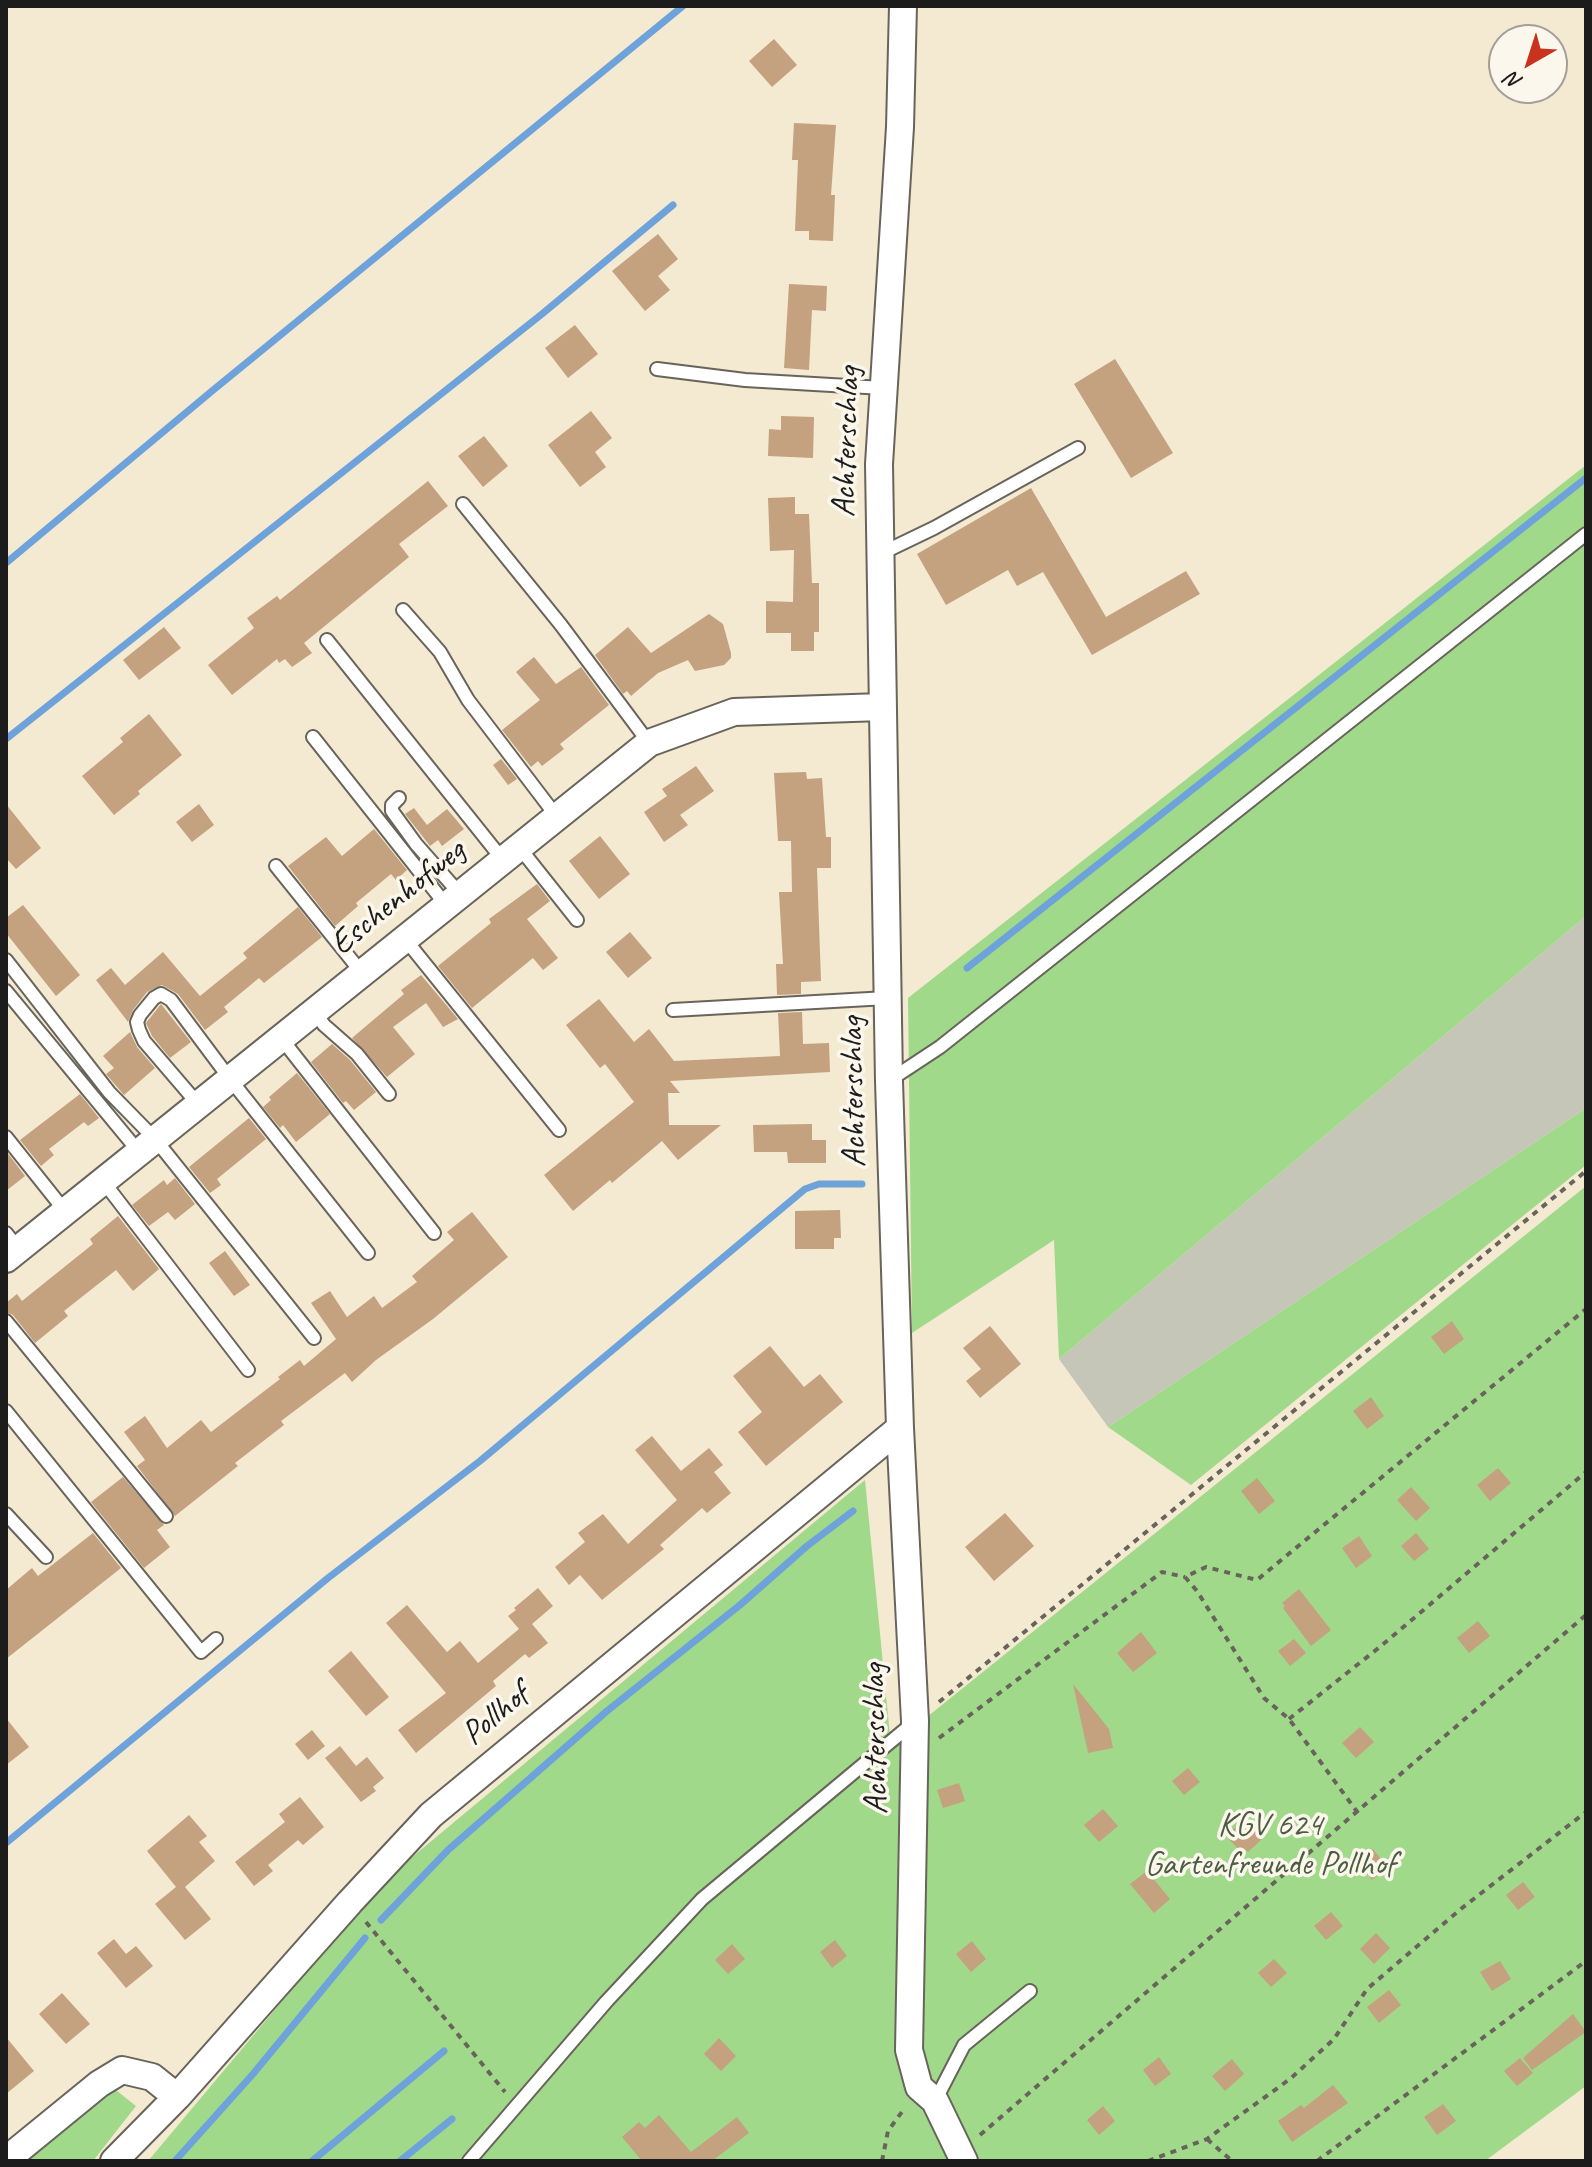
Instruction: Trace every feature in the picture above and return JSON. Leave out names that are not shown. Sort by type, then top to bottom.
[{"type":"street","name":"Achterschlag","points":[[903,6],[900,127],[879,464],[889,1081],[900,1428],[915,1721],[909,2050],[927,2094],[962,2157]]},
{"type":"street","name":"Eschenhofweg","points":[[10,1247],[65,1211],[649,743],[734,712],[882,707]]},
{"type":"street","name":"Pollhof","points":[[114,2161],[177,2097],[431,1815],[900,1428]]},
{"type":"street","points":[[6,2160],[99,2084],[122,2070],[152,2077],[177,2097]]},
{"type":"lane","points":[[657,369],[745,380],[883,388]]},
{"type":"lane","points":[[880,554],[934,528],[1078,448]]},
{"type":"lane","points":[[463,504],[561,625],[649,743]]},
{"type":"lane","points":[[889,1081],[940,1047],[1586,534]]},
{"type":"lane","points":[[403,610],[440,652],[468,700],[557,817]]},
{"type":"lane","points":[[327,640],[511,853],[577,920]]},
{"type":"lane","points":[[313,737],[453,900]]},
{"type":"lane","points":[[399,798],[392,805],[392,811],[453,900]]},
{"type":"lane","points":[[276,866],[362,973]]},
{"type":"lane","points":[[405,939],[559,1130]]},
{"type":"lane","points":[[6,960],[147,1145]]},
{"type":"lane","points":[[6,991],[147,1145],[314,1338]]},
{"type":"lane","points":[[198,1104],[144,1041],[139,1030],[137,1022],[140,1015],[161,994],[171,1000],[368,1253]]},
{"type":"lane","points":[[673,1010],[887,998]]},
{"type":"lane","points":[[314,1011],[324,1025],[357,1054],[389,1094]]},
{"type":"lane","points":[[281,1038],[434,1233]]},
{"type":"lane","points":[[6,1137],[65,1211]]},
{"type":"lane","points":[[103,1181],[248,1370]]},
{"type":"lane","points":[[6,1321],[166,1516]]},
{"type":"lane","points":[[6,1411],[201,1652],[216,1639]]},
{"type":"lane","points":[[6,1514],[46,1557]]},
{"type":"lane","points":[[469,2161],[606,2002],[702,1899],[915,1721]]},
{"type":"lane","points":[[927,2094],[964,2045],[1030,1991]]},
{"type":"path","points":[[915,1721],[1586,1171]]},
{"type":"path","points":[[1185,1577],[1206,1567],[1257,1580],[1586,1309]]},
{"type":"path","points":[[1289,1719],[1381,1646],[1586,1472]]},
{"type":"path","points":[[914,1756],[1162,1572],[1185,1577],[1197,1591],[1264,1698],[1289,1719],[1358,1813]]},
{"type":"path","points":[[962,2157],[1240,1910],[1358,1813],[1586,1615]]},
{"type":"path","points":[[1148,2161],[1207,2139],[1290,2079],[1334,2039],[1367,1989],[1379,1978],[1462,1908],[1586,1812]]},
{"type":"path","points":[[350,1902],[516,2106]]},
{"type":"path","points":[[1317,2161],[1586,1961]]},
{"type":"path","points":[[882,2161],[888,2131],[927,2094]]},
{"type":"path","points":[[1207,2139],[1232,2161]]},
{"type":"shaded area","points":[[1586,916],[1586,1108],[1108,1427],[1059,1359]]},
{"type":"green space","points":[[1586,465],[1586,916],[1059,1359],[1054,1240],[912,1333],[908,998]]},
{"type":"green space","points":[[1586,1108],[1586,1165],[1191,1485],[1108,1427]]},
{"type":"green space","name":"KGV 624 Gartenfreunde Pollhof","points":[[1586,1186],[1586,2086],[1485,2161],[148,2161],[381,1883],[865,1480],[891,1746]]},
{"type":"green space","points":[[112,2087],[136,2106],[93,2161],[19,2161]]},
{"type":"building","points":[[774,39],[797,65],[772,87],[749,61]]},
{"type":"building","points":[[794,123],[836,125],[831,195],[835,195],[833,241],[809,240],[809,231],[795,231],[798,160],[792,160]]},
{"type":"building","points":[[658,234],[678,259],[658,276],[670,290],[645,311],[612,271]]},
{"type":"building","points":[[789,284],[827,286],[826,311],[812,310],[809,370],[784,368]]},
{"type":"building","points":[[575,325],[598,354],[568,378],[545,348]]},
{"type":"building","points":[[1115,359],[1173,453],[1131,478],[1074,384]]},
{"type":"building","points":[[591,411],[612,438],[595,452],[606,467],[580,487],[548,445]]},
{"type":"building","points":[[781,416],[814,417],[813,458],[768,456],[769,429],[781,430]]},
{"type":"building","points":[[484,436],[508,466],[483,487],[458,456]]},
{"type":"building","points":[[428,481],[448,506],[399,544],[409,557],[304,643],[312,653],[292,667],[285,659],[279,663],[277,659],[232,695],[208,665],[254,628],[247,618],[277,596],[280,600]]},
{"type":"building","points":[[1031,488],[1106,617],[1186,571],[1200,594],[1092,655],[1043,572],[1017,586],[1008,570],[946,605],[917,554]]},
{"type":"building","points":[[795,497],[795,514],[809,514],[812,583],[819,583],[819,632],[814,632],[814,651],[791,651],[791,633],[766,633],[766,601],[793,602],[794,550],[770,551],[768,498]]},
{"type":"building","points":[[709,614],[723,624],[731,653],[731,658],[724,665],[695,671],[688,660],[658,673],[631,696],[627,691],[623,694],[595,655],[628,627],[651,653]]},
{"type":"building","points":[[164,627],[181,648],[139,680],[123,660]]},
{"type":"building","points":[[534,657],[556,684],[581,667],[609,705],[560,744],[564,749],[542,766],[538,761],[531,767],[502,730],[540,700],[516,672]]},
{"type":"building","points":[[149,714],[182,755],[114,815],[82,776],[123,742],[120,738]]},
{"type":"building","points":[[501,759],[517,779],[508,785],[493,765]]},
{"type":"building","points":[[696,766],[714,791],[680,815],[688,825],[664,842],[644,812],[667,796],[662,789]]},
{"type":"building","points":[[806,772],[807,779],[822,778],[826,837],[831,837],[831,868],[817,868],[821,981],[801,982],[801,994],[777,995],[776,964],[783,964],[779,892],[792,892],[791,841],[778,841],[774,773]]},
{"type":"building","points":[[6,804],[41,848],[16,869],[6,858]]},
{"type":"building","points":[[199,804],[214,825],[192,842],[176,822]]},
{"type":"building","points":[[414,808],[427,825],[447,809],[464,829],[442,846],[438,840],[430,846],[405,814]]},
{"type":"building","points":[[374,829],[407,870],[396,880],[391,874],[356,903],[358,906],[335,926],[288,866],[326,837],[342,856]]},
{"type":"building","points":[[600,836],[630,874],[599,899],[569,861]]},
{"type":"building","points":[[537,884],[550,901],[527,919],[558,958],[543,970],[533,958],[472,1008],[438,966],[491,923],[489,919]]},
{"type":"building","points":[[23,905],[80,975],[56,996],[6,933],[6,918]]},
{"type":"building","points":[[298,907],[322,937],[264,983],[259,978],[224,1007],[228,1012],[205,1030],[178,994],[162,985],[147,992],[128,1022],[96,980],[111,968],[125,985],[163,952],[200,996],[247,958],[243,953]]},
{"type":"building","points":[[630,932],[652,958],[628,978],[606,952]]},
{"type":"building","points":[[421,975],[458,1019],[443,1027],[426,1003],[393,1027],[415,1054],[387,1077],[352,1038],[404,994],[401,990]]},
{"type":"building","points":[[599,999],[634,1042],[649,1029],[674,1061],[780,1056],[778,1013],[802,1012],[803,1044],[829,1043],[830,1072],[670,1081],[680,1093],[668,1093],[669,1125],[721,1125],[678,1160],[662,1141],[573,1211],[544,1175],[634,1102],[605,1064],[600,1068],[566,1025]]},
{"type":"building","points":[[161,1004],[191,1042],[170,1058],[152,1036],[146,1023]]},
{"type":"building","points":[[130,1032],[137,1047],[155,1068],[124,1095],[106,1074],[114,1068],[103,1056]]},
{"type":"building","points":[[332,1044],[350,1060],[376,1092],[354,1110],[346,1101],[343,1103],[311,1062]]},
{"type":"building","points":[[297,1073],[330,1114],[296,1142],[263,1107],[271,1100],[269,1097]]},
{"type":"building","points":[[80,1094],[99,1118],[88,1126],[84,1122],[49,1149],[54,1155],[41,1166],[20,1140]]},
{"type":"building","points":[[249,1118],[266,1139],[217,1179],[221,1185],[210,1193],[189,1167]]},
{"type":"building","points":[[812,1124],[812,1140],[826,1140],[826,1163],[788,1163],[787,1152],[754,1152],[753,1125]]},
{"type":"building","points":[[6,1151],[25,1176],[6,1191]]},
{"type":"building","points":[[175,1178],[195,1204],[175,1220],[168,1212],[149,1226],[132,1205],[164,1180],[167,1185]]},
{"type":"building","points":[[840,1210],[841,1238],[834,1238],[834,1249],[795,1249],[795,1211]]},
{"type":"building","points":[[472,1212],[508,1257],[352,1382],[345,1373],[281,1421],[284,1425],[175,1516],[137,1466],[145,1460],[124,1432],[145,1416],[167,1448],[201,1420],[211,1432],[300,1360],[304,1366],[336,1339],[311,1303],[330,1291],[347,1317],[374,1296],[382,1308],[417,1282],[412,1276],[454,1240],[447,1232]]},
{"type":"building","points":[[118,1216],[159,1269],[133,1291],[116,1270],[64,1311],[68,1316],[35,1343],[13,1315],[6,1312],[6,1303],[17,1294],[22,1301],[93,1244],[90,1239]]},
{"type":"building","points":[[225,1251],[250,1285],[234,1296],[209,1263]]},
{"type":"building","points":[[1452,1321],[1464,1339],[1444,1354],[1431,1337]]},
{"type":"building","points":[[990,1326],[1021,1364],[980,1398],[966,1381],[981,1369],[963,1348]]},
{"type":"building","points":[[770,1346],[804,1387],[820,1374],[843,1402],[766,1466],[738,1432],[762,1412],[733,1376]]},
{"type":"building","points":[[1371,1397],[1384,1416],[1367,1429],[1353,1411]]},
{"type":"building","points":[[652,1436],[681,1471],[709,1448],[723,1465],[714,1472],[731,1493],[707,1513],[702,1508],[660,1545],[664,1549],[602,1600],[580,1575],[569,1585],[555,1567],[585,1542],[578,1533],[603,1514],[628,1544],[677,1500],[635,1450]]},
{"type":"building","points":[[1498,1468],[1511,1483],[1490,1501],[1477,1485]]},
{"type":"building","points":[[123,1477],[164,1525],[157,1530],[170,1547],[144,1568],[91,1502]]},
{"type":"building","points":[[1257,1478],[1275,1501],[1259,1514],[1241,1491]]},
{"type":"building","points":[[1411,1487],[1430,1508],[1416,1521],[1397,1500]]},
{"type":"building","points":[[1005,1513],[1034,1546],[994,1581],[965,1547]]},
{"type":"building","points":[[93,1533],[121,1568],[6,1659],[6,1590],[32,1568],[38,1576]]},
{"type":"building","points":[[1416,1533],[1429,1549],[1414,1561],[1401,1546]]},
{"type":"building","points":[[1359,1536],[1372,1556],[1356,1568],[1342,1548]]},
{"type":"building","points":[[538,1588],[553,1606],[532,1624],[548,1643],[529,1658],[525,1654],[493,1681],[496,1686],[416,1753],[398,1730],[446,1693],[386,1623],[407,1605],[447,1652],[460,1641],[478,1663],[519,1629],[508,1616]]},
{"type":"building","points":[[1299,1589],[1331,1630],[1311,1646],[1283,1608],[1282,1603]]},
{"type":"building","points":[[1478,1621],[1490,1636],[1469,1653],[1457,1638]]},
{"type":"building","points":[[1141,1632],[1157,1653],[1133,1672],[1117,1653]]},
{"type":"building","points":[[1294,1639],[1306,1653],[1290,1666],[1278,1651]]},
{"type":"building","points":[[351,1651],[389,1697],[366,1716],[328,1671]]},
{"type":"building","points":[[1073,1684],[1109,1729],[1113,1748],[1088,1753]]},
{"type":"building","points":[[6,1718],[29,1747],[6,1765]]},
{"type":"building","points":[[1360,1727],[1374,1742],[1356,1758],[1342,1743]]},
{"type":"building","points":[[312,1730],[325,1746],[308,1760],[295,1744]]},
{"type":"building","points":[[340,1746],[356,1766],[367,1757],[384,1778],[373,1787],[376,1791],[361,1802],[325,1758]]},
{"type":"building","points":[[1188,1768],[1200,1782],[1184,1795],[1172,1781]]},
{"type":"building","points":[[959,1783],[965,1801],[943,1808],[937,1790]]},
{"type":"building","points":[[300,1797],[324,1827],[303,1845],[298,1840],[268,1865],[273,1871],[254,1886],[235,1862],[285,1822],[279,1814]]},
{"type":"building","points":[[1103,1809],[1118,1826],[1099,1842],[1084,1825]]},
{"type":"building","points":[[189,1815],[207,1836],[199,1842],[215,1861],[185,1887],[211,1919],[185,1940],[155,1904],[176,1887],[147,1851]]},
{"type":"building","points":[[1244,1819],[1262,1839],[1248,1852],[1245,1849],[1241,1852],[1226,1836]]},
{"type":"building","points":[[1373,1849],[1388,1868],[1372,1880],[1357,1862]]},
{"type":"building","points":[[1147,1871],[1170,1899],[1154,1913],[1130,1884]]},
{"type":"building","points":[[1523,1882],[1535,1897],[1518,1910],[1506,1895]]},
{"type":"building","points":[[1331,1912],[1343,1926],[1326,1940],[1314,1926]]},
{"type":"building","points":[[1376,1933],[1390,1948],[1374,1964],[1360,1949]]},
{"type":"building","points":[[114,1939],[126,1954],[136,1946],[153,1966],[126,1988],[97,1953]]},
{"type":"building","points":[[835,1940],[847,1956],[832,1968],[820,1952]]},
{"type":"building","points":[[972,1941],[986,1959],[971,1972],[956,1954]]},
{"type":"building","points":[[732,1944],[745,1959],[728,1974],[715,1960]]},
{"type":"building","points":[[1274,1959],[1287,1973],[1271,1987],[1258,1973]]},
{"type":"building","points":[[1500,1961],[1511,1979],[1492,1991],[1480,1972]]},
{"type":"building","points":[[1389,1990],[1401,2005],[1379,2023],[1367,2007]]},
{"type":"building","points":[[62,1993],[90,2024],[66,2044],[39,2014]]},
{"type":"building","points":[[1573,2014],[1586,2032],[1532,2070],[1523,2058]]},
{"type":"building","points":[[6,2037],[34,2071],[6,2094]]},
{"type":"building","points":[[719,2038],[736,2056],[721,2071],[704,2054]]},
{"type":"building","points":[[1159,2057],[1171,2074],[1155,2086],[1143,2070]]},
{"type":"building","points":[[1520,2058],[1533,2073],[1517,2086],[1504,2071]]},
{"type":"building","points":[[1232,2059],[1244,2074],[1225,2091],[1212,2076]]},
{"type":"building","points":[[1333,2085],[1348,2103],[1292,2142],[1278,2121],[1301,2105],[1304,2108]]},
{"type":"building","points":[[1443,2104],[1456,2121],[1437,2135],[1424,2117]]},
{"type":"building","points":[[1103,2106],[1115,2121],[1099,2135],[1087,2120]]},
{"type":"building","points":[[659,2115],[691,2152],[737,2117],[749,2133],[712,2161],[642,2161],[622,2137],[639,2122],[645,2128]]},
{"type":"waterway","points":[[6,563],[683,6]]},
{"type":"waterway","points":[[6,739],[542,314],[673,205]]},
{"type":"waterway","points":[[967,968],[1586,478]]},
{"type":"waterway","points":[[6,1843],[328,1578],[480,1461],[805,1189],[819,1184],[862,1184]]},
{"type":"waterway","points":[[381,1920],[448,1850],[607,1711],[853,1511]]},
{"type":"waterway","points":[[175,2161],[253,2074],[365,1938]]},
{"type":"waterway","points":[[312,2161],[444,2051]]},
{"type":"waterway","points":[[400,2161],[452,2119]]}]
